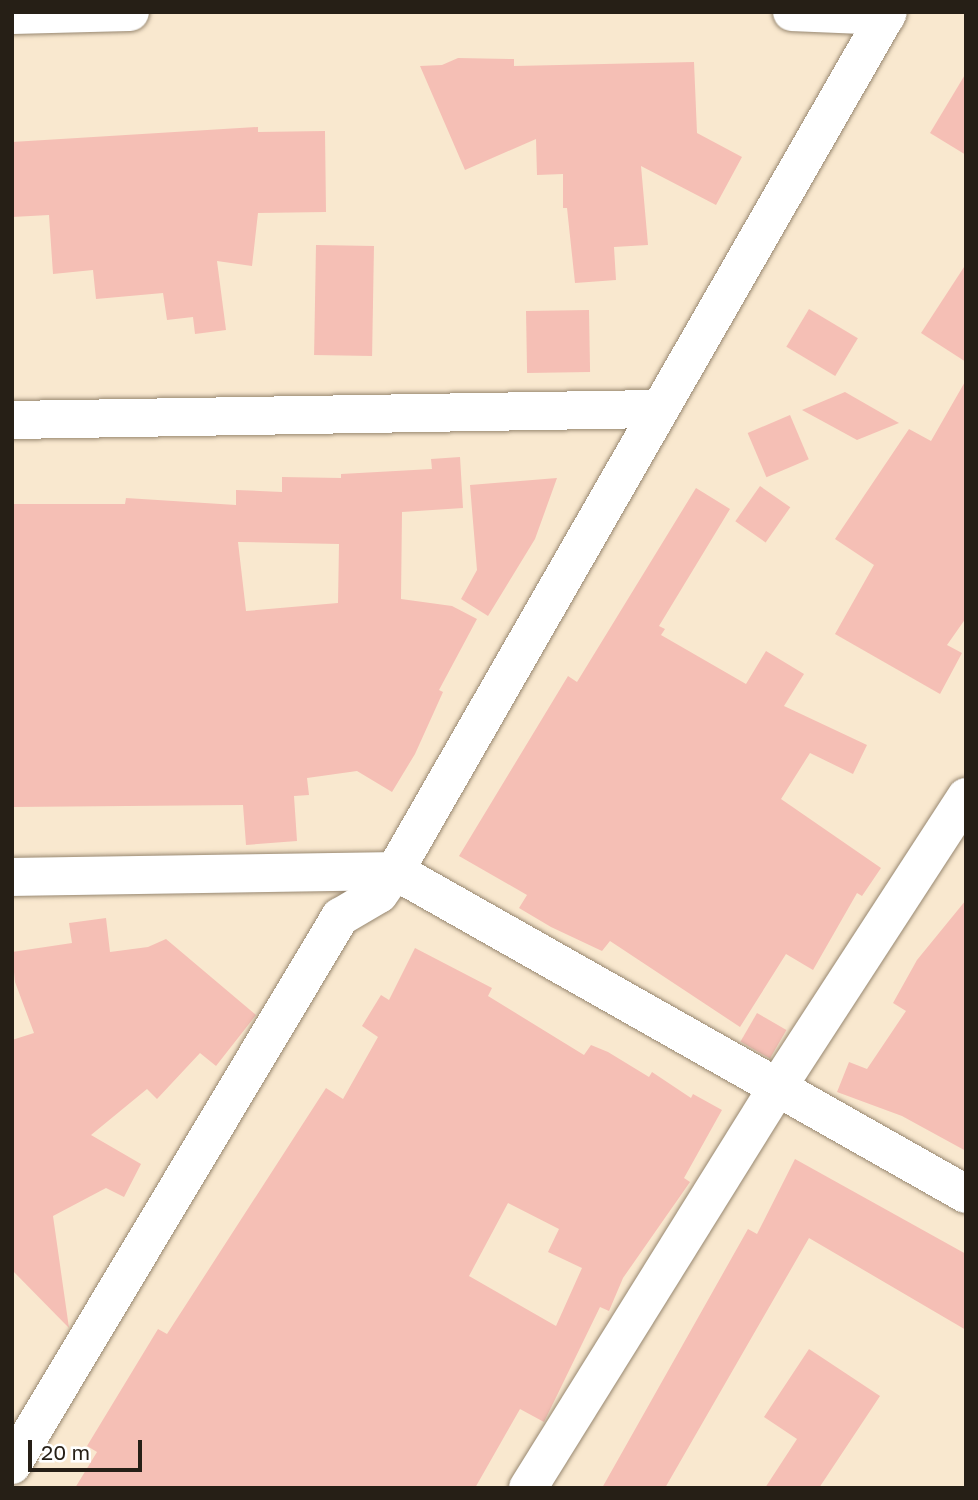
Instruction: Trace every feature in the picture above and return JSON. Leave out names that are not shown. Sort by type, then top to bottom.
[{"type":"street","points":[[12,15],[130,12]]},
{"type":"street","points":[[12,1465],[340,917],[379,894],[395,871],[657,409],[887,14],[792,12]]},
{"type":"street","points":[[12,420],[657,409]]},
{"type":"street","points":[[528,1488],[777,1088],[966,797]]},
{"type":"street","points":[[12,877],[395,871],[966,1194]]},
{"type":"building","points":[[458,58],[514,59],[514,66],[694,62],[697,133],[742,157],[716,205],[641,166],[648,245],[614,247],[616,280],[575,283],[567,208],[563,208],[563,174],[537,175],[536,139],[465,170],[420,66],[442,65]]},
{"type":"building","points":[[966,73],[966,155],[930,133]]},
{"type":"building","points":[[258,127],[258,132],[325,131],[326,212],[258,213],[252,266],[217,261],[226,330],[195,334],[193,317],[167,320],[163,293],[96,299],[93,270],[53,274],[49,215],[12,217],[12,142]]},
{"type":"building","points":[[316,245],[374,246],[372,356],[314,355]]},
{"type":"building","points":[[966,264],[966,362],[921,333]]},
{"type":"building","points":[[809,309],[858,338],[835,376],[786,347]]},
{"type":"building","points":[[589,310],[590,372],[527,373],[526,311]]},
{"type":"building","points":[[966,380],[966,618],[947,645],[962,653],[940,694],[835,634],[874,565],[835,539],[909,429],[931,441]]},
{"type":"building","points":[[845,392],[899,423],[857,440],[802,410]]},
{"type":"building","points":[[790,415],[809,459],[766,477],[748,433]]},
{"type":"building","points":[[460,457],[463,508],[402,512],[401,599],[452,606],[477,619],[439,690],[443,692],[415,754],[392,792],[357,771],[307,778],[309,795],[294,796],[297,841],[246,845],[243,805],[12,807],[12,504],[125,504],[126,498],[236,505],[236,490],[282,492],[282,477],[341,478],[341,474],[432,469],[431,459]],"holes":[[[238,542],[339,544],[338,603],[246,611]]]},
{"type":"building","points":[[557,478],[535,539],[488,616],[461,599],[477,570],[470,485]]},
{"type":"building","points":[[760,486],[790,507],[766,542],[735,521]]},
{"type":"building","points":[[696,488],[730,509],[659,626],[665,629],[661,635],[746,684],[766,651],[804,674],[784,706],[867,745],[853,774],[810,753],[781,799],[881,868],[862,896],[857,893],[813,970],[786,954],[740,1027],[610,941],[602,951],[551,927],[519,908],[527,895],[459,856],[568,676],[577,682]]},
{"type":"building","points":[[966,900],[966,1151],[902,1116],[837,1092],[849,1062],[867,1069],[906,1011],[893,1003],[917,960]]},
{"type":"building","points":[[106,918],[110,952],[148,947],[166,939],[256,1015],[216,1066],[200,1053],[157,1099],[147,1089],[91,1135],[141,1164],[124,1197],[106,1188],[53,1216],[69,1328],[12,1270],[12,1040],[34,1033],[15,982],[12,952],[72,943],[69,923]]},
{"type":"building","points":[[415,948],[492,988],[488,996],[584,1055],[591,1045],[649,1077],[652,1072],[691,1098],[693,1094],[722,1110],[684,1178],[690,1182],[623,1278],[609,1311],[600,1307],[544,1422],[520,1409],[475,1488],[75,1488],[97,1452],[87,1446],[158,1329],[167,1334],[326,1088],[343,1099],[378,1037],[362,1026],[381,995],[389,1000]],"holes":[[[508,1203],[559,1229],[548,1252],[582,1268],[556,1326],[469,1276]]]},
{"type":"building","points":[[757,1013],[786,1030],[770,1059],[740,1042]]},
{"type":"building","points":[[795,1159],[966,1254],[966,1330],[809,1238],[665,1488],[602,1488],[748,1229],[757,1234]]},
{"type":"building","points":[[809,1349],[880,1396],[819,1488],[765,1488],[797,1439],[764,1417]]}]
